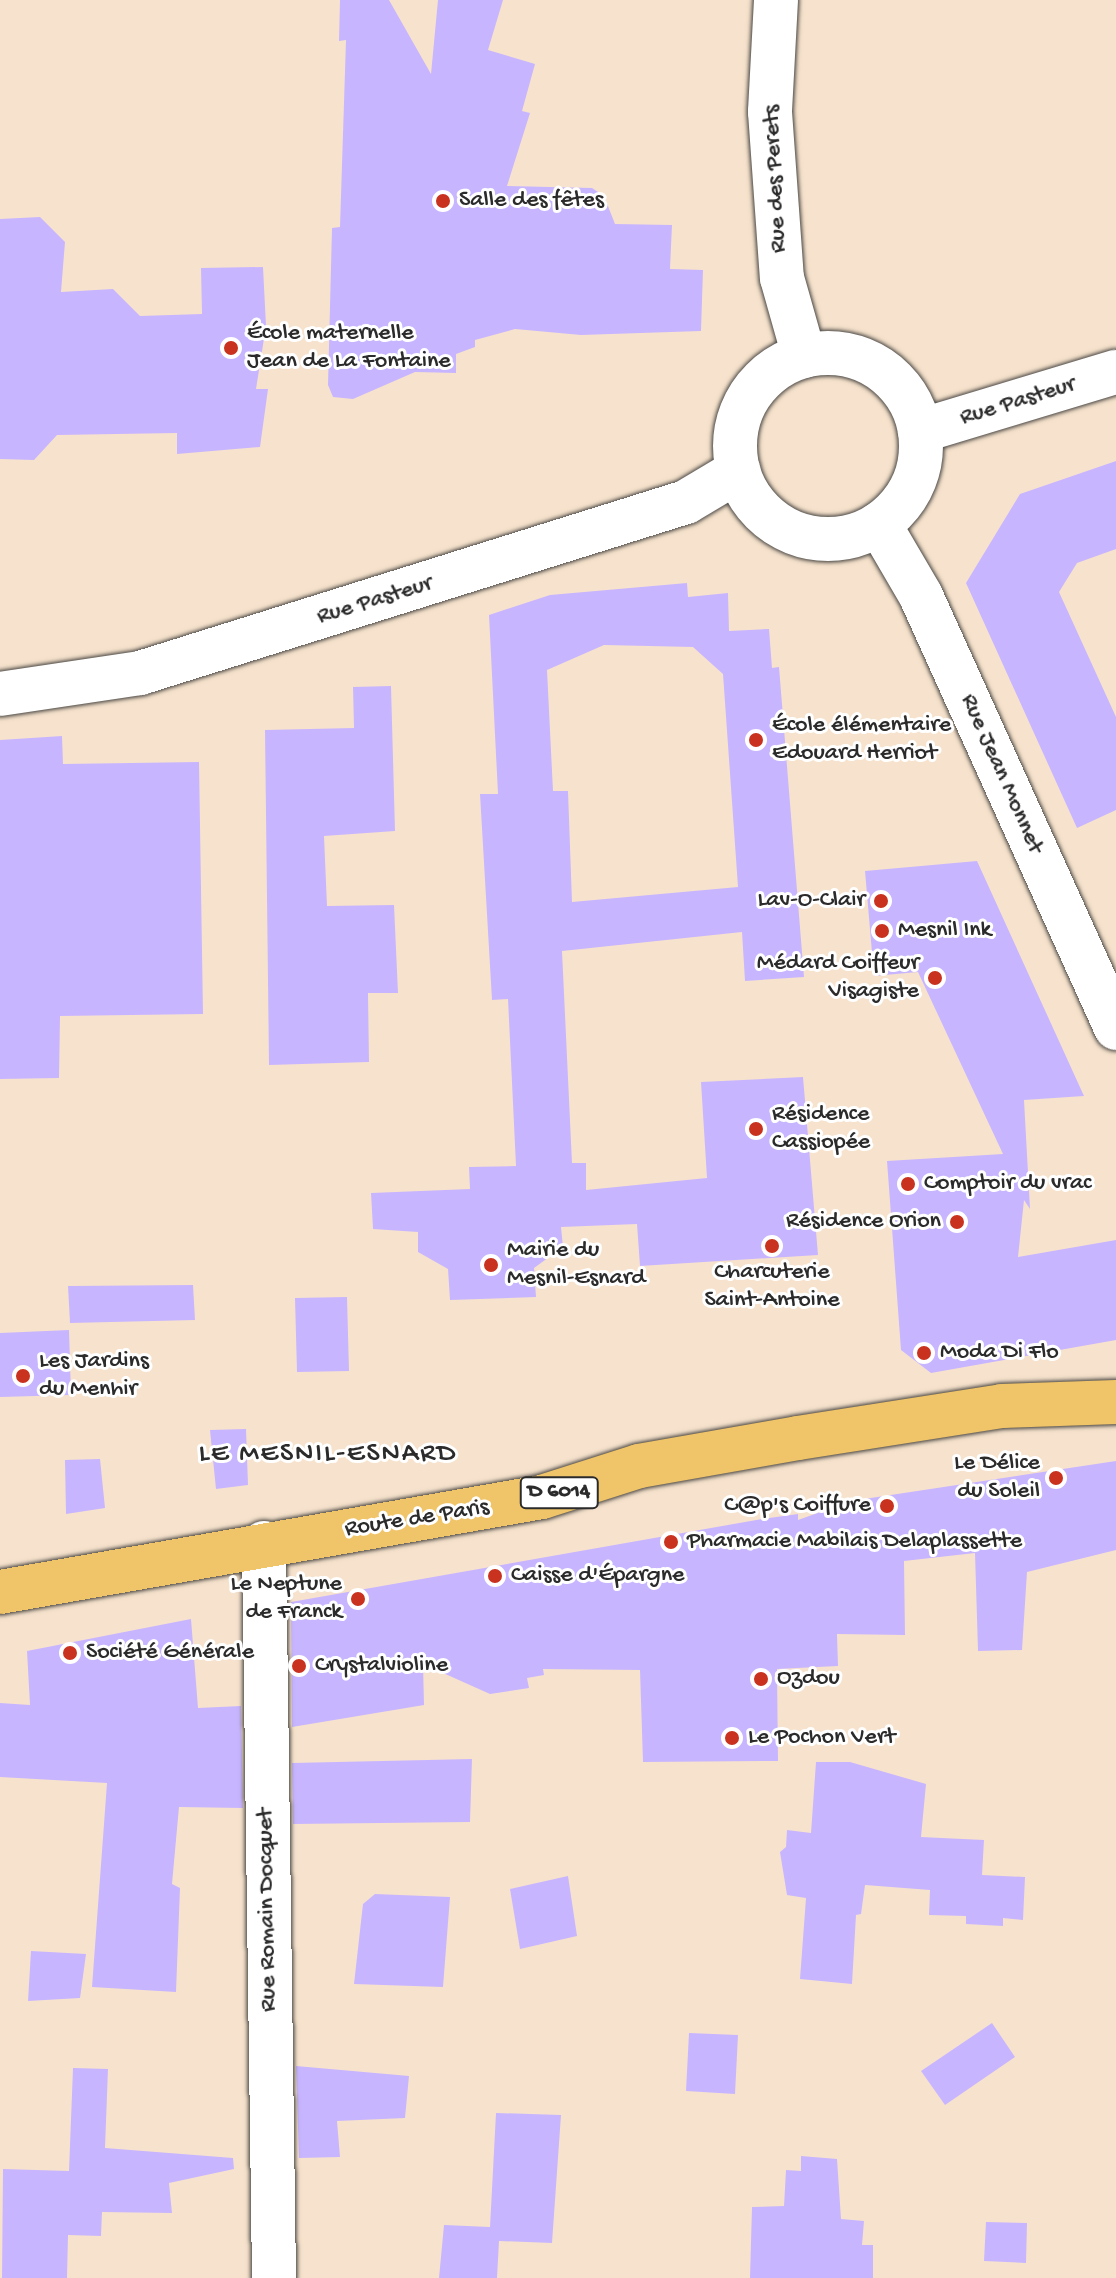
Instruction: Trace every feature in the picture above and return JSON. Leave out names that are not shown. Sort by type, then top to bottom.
[{"type":"main road","name":"Route de Paris","points":[[0,1592],[264,1543],[542,1497],[639,1466],[873,1426],[1002,1406],[1116,1402]]},
{"type":"street","name":"Rue des Perets","points":[[776,0],[770,112],[782,278],[804,356]]},
{"type":"street","points":[[835,353],[865,360],[891,377],[911,401],[920,431],[921,457],[913,483],[879,524],[853,536],[824,539],[795,533],[770,519],[750,498],[738,471],[734,442],[740,413],[755,388],[777,367],[804,356],[835,353]]},
{"type":"street","name":"Rue Pasteur","points":[[920,431],[1116,372]]},
{"type":"street","name":"Rue Pasteur","points":[[0,694],[140,673],[686,502],[738,471]]},
{"type":"street","name":"Rue Jean Monnet","points":[[879,524],[921,596],[1116,1028]]},
{"type":"street","name":"Rue Romain Docquet","points":[[264,1543],[274,2278]]},
{"type":"building","name":"Salle des fêtes","points":[[340,0],[389,0],[431,74],[438,0],[503,0],[488,50],[535,64],[522,111],[530,113],[507,186],[592,188],[604,196],[615,224],[672,225],[670,269],[703,270],[701,331],[581,335],[515,329],[475,340],[475,347],[456,354],[456,373],[415,372],[353,399],[333,397],[328,385],[332,228],[340,227],[346,40],[339,41]]},
{"type":"building","points":[[40,217],[65,242],[61,292],[113,289],[140,316],[202,314],[201,268],[263,267],[266,326],[256,389],[268,389],[260,447],[177,454],[177,433],[57,435],[34,460],[0,459],[0,219]]},
{"type":"building","points":[[1116,461],[1116,549],[1077,563],[1059,592],[1116,717],[1116,810],[1077,828],[966,583],[1020,494]]},
{"type":"building","points":[[687,583],[688,597],[728,593],[729,631],[769,629],[772,668],[779,667],[804,977],[745,981],[742,932],[562,951],[572,1163],[586,1163],[586,1190],[707,1178],[701,1082],[803,1077],[818,1255],[640,1266],[637,1224],[561,1227],[563,1247],[534,1268],[536,1297],[450,1300],[448,1269],[418,1252],[418,1232],[373,1229],[371,1193],[470,1189],[469,1167],[516,1166],[508,999],[492,1000],[480,794],[498,794],[489,615],[550,595]],"holes":[[[604,645],[693,647],[723,674],[738,887],[572,902],[568,791],[553,791],[547,670]]]},
{"type":"building","points":[[391,686],[395,831],[324,836],[327,906],[394,905],[398,993],[368,993],[369,1062],[269,1065],[265,730],[354,728],[353,687]]},
{"type":"building","points":[[62,736],[63,764],[199,762],[203,1014],[60,1016],[59,1078],[0,1079],[0,740]]},
{"type":"building","points":[[977,861],[1084,1096],[1024,1100],[1030,1209],[1024,1200],[1018,1257],[1116,1240],[1116,1340],[931,1373],[901,1350],[887,1161],[1003,1154],[918,972],[874,976],[865,871]]},
{"type":"building","points":[[193,1285],[195,1320],[70,1323],[68,1286]]},
{"type":"building","points":[[347,1297],[349,1371],[297,1372],[295,1298]]},
{"type":"building","points":[[69,1330],[71,1395],[0,1397],[0,1333]]},
{"type":"building","points":[[246,1429],[248,1485],[216,1489],[210,1430]]},
{"type":"building","points":[[100,1459],[105,1508],[66,1514],[65,1460]]},
{"type":"building","points":[[1116,1461],[1116,1550],[1027,1572],[1022,1650],[978,1651],[975,1553],[904,1561],[905,1635],[837,1634],[838,1666],[777,1669],[778,1761],[643,1762],[640,1670],[543,1669],[544,1675],[527,1678],[529,1688],[490,1694],[423,1664],[424,1705],[292,1727],[291,1602],[762,1519],[798,1514],[798,1520],[851,1501]]},
{"type":"building","points":[[191,1619],[198,1708],[241,1706],[243,1808],[179,1807],[172,1884],[180,1888],[176,1992],[92,1987],[107,1783],[0,1777],[0,1703],[30,1705],[27,1651]]},
{"type":"building","points":[[472,1759],[470,1822],[293,1824],[292,1763]]},
{"type":"building","points":[[816,1762],[850,1762],[926,1784],[921,1837],[984,1840],[982,1875],[1025,1877],[1023,1920],[1003,1918],[1003,1926],[966,1924],[966,1916],[929,1915],[930,1890],[865,1885],[861,1914],[856,1915],[852,1984],[800,1979],[806,1898],[787,1895],[780,1852],[786,1847],[787,1830],[811,1833]]},
{"type":"building","points":[[568,1876],[577,1936],[520,1949],[510,1889]]},
{"type":"building","points":[[375,1894],[450,1897],[443,1987],[354,1984],[363,1904]]},
{"type":"building","points":[[31,1951],[86,1954],[80,1998],[28,2001]]},
{"type":"building","points":[[992,2023],[1015,2057],[945,2105],[921,2071]]},
{"type":"building","points":[[689,2033],[738,2035],[735,2094],[686,2091]]},
{"type":"building","points":[[296,2066],[409,2076],[405,2118],[337,2121],[340,2157],[299,2158]]},
{"type":"building","points":[[73,2068],[108,2069],[105,2148],[233,2158],[234,2169],[169,2183],[172,2213],[102,2212],[101,2236],[68,2235],[67,2278],[2,2278],[3,2169],[69,2171]]},
{"type":"building","points":[[496,2113],[561,2115],[552,2243],[499,2241],[497,2278],[439,2278],[444,2225],[490,2227]]},
{"type":"building","points":[[801,2156],[837,2159],[841,2219],[864,2221],[862,2245],[873,2245],[873,2278],[750,2278],[752,2207],[784,2206],[786,2170],[801,2171]]},
{"type":"building","points":[[986,2222],[1027,2223],[1026,2263],[984,2261]]},
{"type":"place","name":"Salle des fêtes","points":[[443,201]]},
{"type":"place","name":"École maternelle Jean de La Fontaine","points":[[231,348]]},
{"type":"place","name":"École élémentaire Edouard Herriot","points":[[756,740]]},
{"type":"place","name":"Lav-O-Clair","points":[[881,901]]},
{"type":"place","name":"Mesnil Ink","points":[[882,931]]},
{"type":"place","name":"Médard Coiffeur Visagiste","points":[[935,978]]},
{"type":"place","name":"Résidence Cassiopée","points":[[756,1129]]},
{"type":"place","name":"Comptoir du vrac","points":[[908,1184]]},
{"type":"place","name":"Résidence Orion","points":[[957,1222]]},
{"type":"place","name":"Charcuterie Saint-Antoine","points":[[772,1246]]},
{"type":"place","name":"Mairie du Mesnil-Esnard","points":[[491,1265]]},
{"type":"place","name":"Moda Di Flo","points":[[924,1353]]},
{"type":"place","name":"Les Jardins du Menhir","points":[[23,1376]]},
{"type":"place","name":"Le Délice du Soleil","points":[[1056,1478]]},
{"type":"place","name":"C@p's Coiffure","points":[[887,1506]]},
{"type":"place","name":"Pharmacie Mabilais Delaplassette","points":[[671,1542]]},
{"type":"place","name":"Caisse d'Épargne","points":[[495,1576]]},
{"type":"place","name":"Le Neptune de Franck","points":[[358,1599]]},
{"type":"place","name":"Société Générale","points":[[70,1653]]},
{"type":"place","name":"Crystalvioline","points":[[299,1666]]},
{"type":"place","name":"Ozdou","points":[[761,1679]]},
{"type":"place","name":"Le Pochon Vert","points":[[732,1738]]},
{"type":"district","name":"LE MESNIL-ESNARD","points":[[328,1455]]}]
